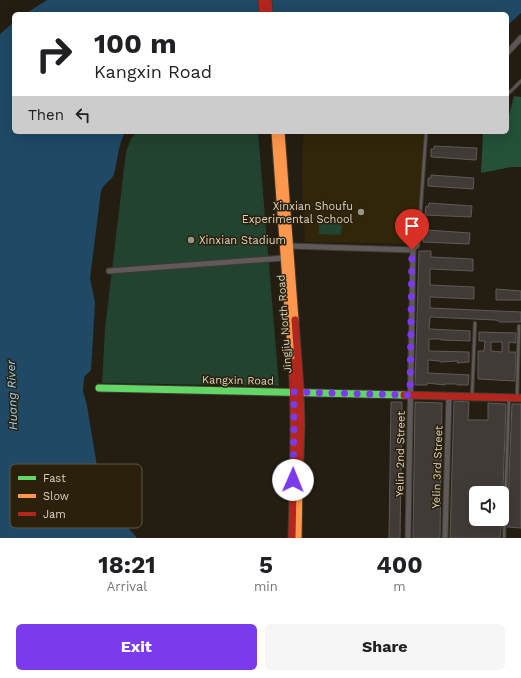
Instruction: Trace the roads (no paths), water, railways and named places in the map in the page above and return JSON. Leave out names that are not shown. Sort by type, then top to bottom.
[{"type":"main road","points":[[262,0],[263,12]]},
{"type":"main road","points":[[268,0],[269,12]]},
{"type":"main road","name":"Jingjiu North Road","points":[[275,134],[284,258],[301,425],[298,538]]},
{"type":"main road","name":"Jingjiu North Road","points":[[281,134],[297,392],[294,425],[292,538]]},
{"type":"main road","name":"Kangxin Road","points":[[99,388],[519,398]]},
{"type":"street","points":[[509,51],[521,38]]},
{"type":"street","points":[[289,246],[412,250]]},
{"type":"street","name":"Yelin 2nd Street","points":[[408,538],[412,250]]},
{"type":"street","points":[[108,271],[284,258]]},
{"type":"street","name":"Yelin 3rd Street","points":[[445,538],[449,396]]},
{"type":"lane","points":[[509,92],[521,80]]},
{"type":"lane","points":[[412,250],[418,246],[426,134]]},
{"type":"lane","points":[[472,397],[475,323]]},
{"type":"lane","points":[[519,326],[519,398]]},
{"type":"lane","points":[[504,538],[508,398]]},
{"type":"water","points":[[47,0],[521,0],[521,13],[509,24],[509,12],[28,12]]},
{"type":"water","name":"Huang River","points":[[12,24],[12,134],[124,134],[119,147],[114,174],[101,191],[90,278],[95,303],[91,370],[84,377],[83,391],[97,464],[10,464],[10,528],[128,528],[137,538],[0,538],[0,34]]},
{"type":"place","name":"Xinxian Shoufu Experimental School","points":[[361,212]]},
{"type":"place","name":"Xinxian Stadium","points":[[191,240]]}]
